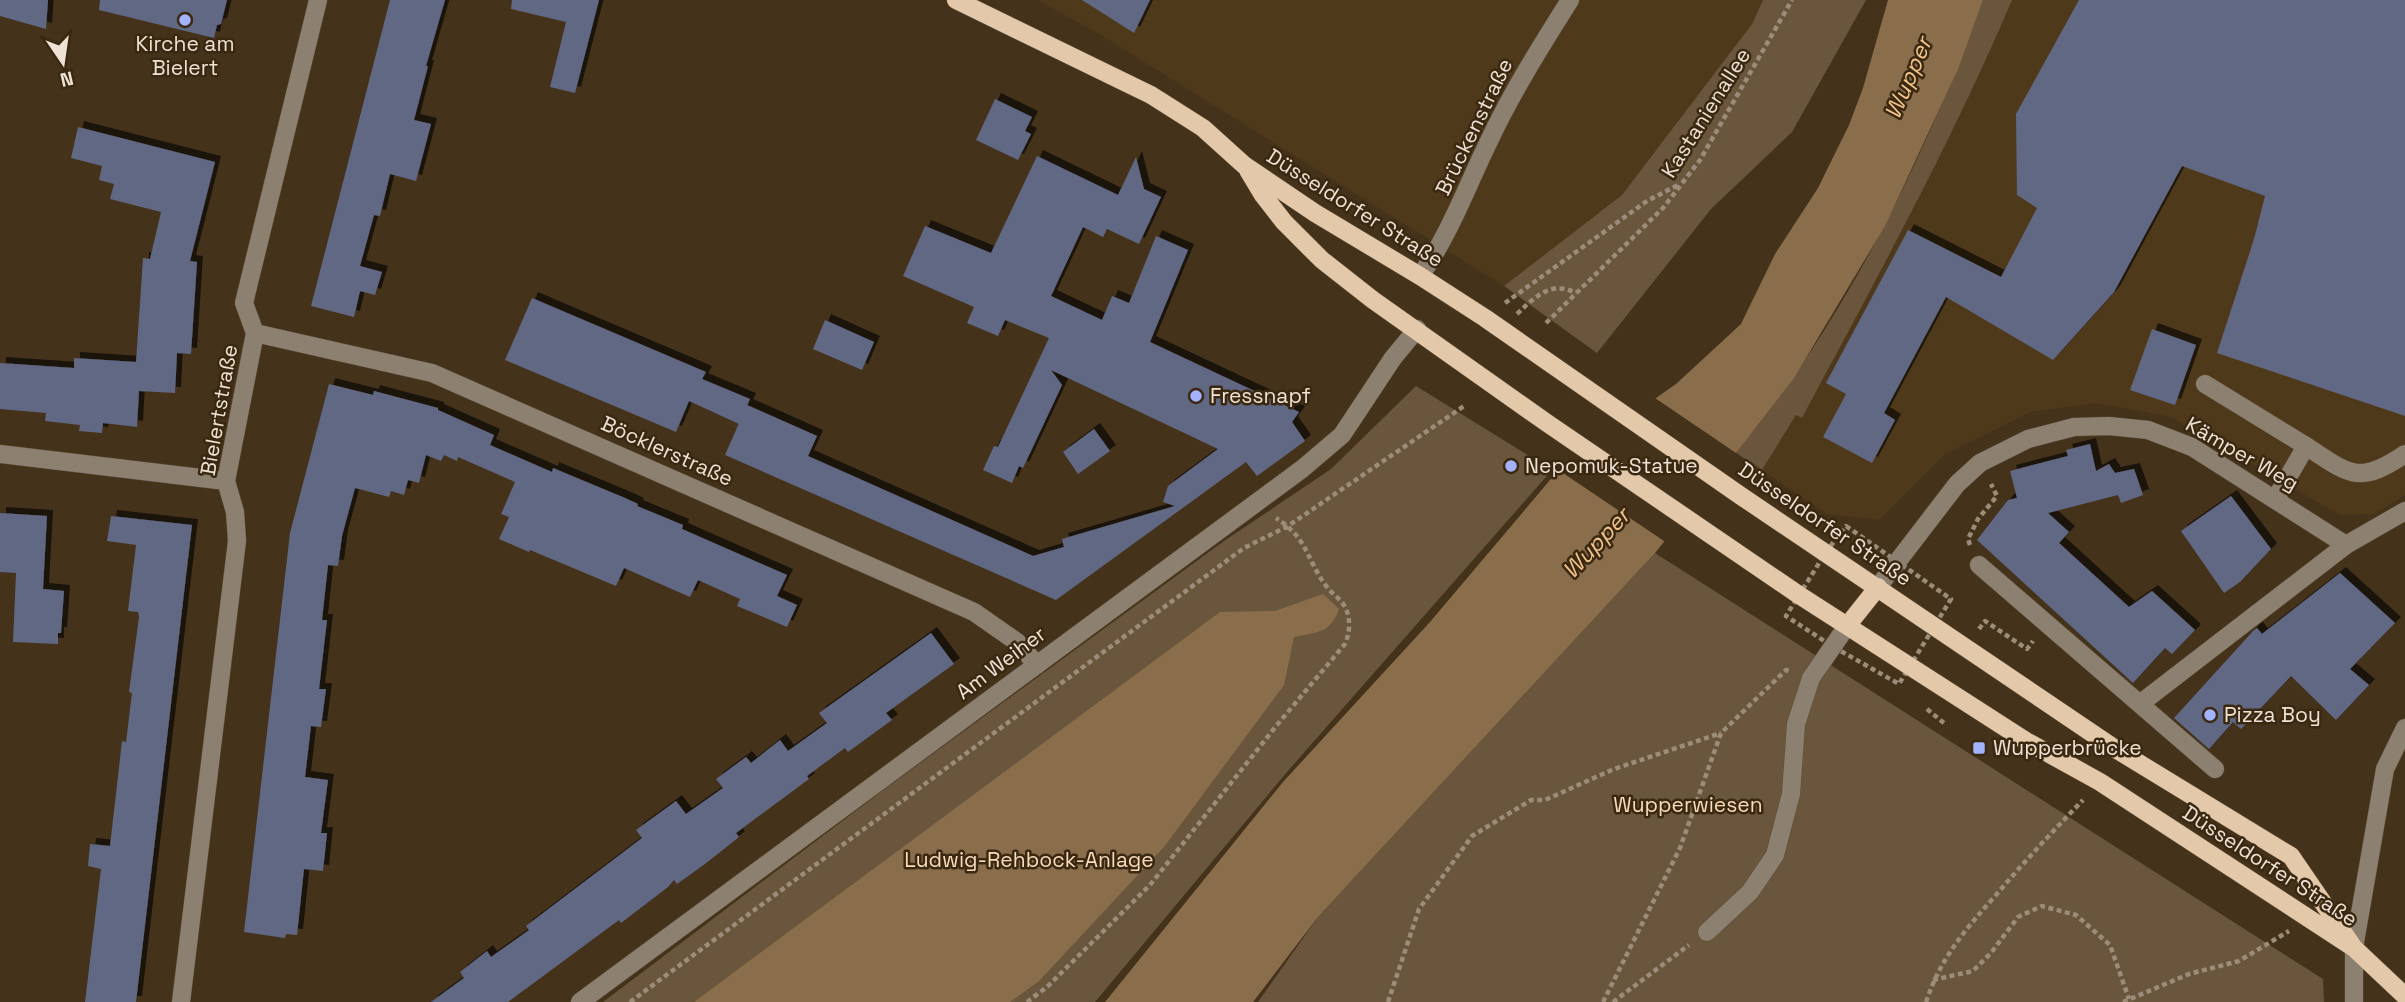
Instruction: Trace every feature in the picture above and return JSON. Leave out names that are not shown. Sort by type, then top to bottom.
[{"type":"main road","name":"Düsseldorfer Straße","points":[[956,0],[1151,95],[1203,128],[1244,164],[1315,213],[1420,275],[1485,318],[1741,496],[2114,748],[2291,856],[2354,948]]},
{"type":"main road","name":"Düsseldorfer Straße","points":[[1244,164],[1284,222],[1322,260],[1373,300],[1547,423],[1847,626],[2026,741],[2100,782],[2354,948],[2405,996]]},
{"type":"main road","points":[[1847,626],[1878,587]]},
{"type":"street","name":"Bielertstraße","points":[[181,1002],[237,541],[235,512],[226,481],[255,333],[244,303],[318,0]]},
{"type":"street","name":"Brückenstraße","points":[[1420,275],[1440,247],[1456,216],[1489,139],[1532,61],[1570,0]]},
{"type":"street","name":"Am Weiher","points":[[580,1002],[1302,469],[1342,435],[1393,358],[1418,330]]},
{"type":"street","name":"Böcklerstraße","points":[[255,333],[432,373],[974,611],[1017,642],[1037,665]]},
{"type":"street","points":[[2205,384],[2344,471],[2367,473],[2384,468],[2405,454]]},
{"type":"street","name":"Kämper Weg","points":[[1878,587],[1957,484],[1980,463],[2028,439],[2074,428],[2109,426],[2148,430],[2192,447],[2346,545]]},
{"type":"street","points":[[2276,498],[2306,446]]},
{"type":"street","points":[[0,454],[226,481]]},
{"type":"street","points":[[2141,703],[2346,545],[2405,511]]},
{"type":"street","points":[[1979,565],[2215,769]]},
{"type":"street","points":[[1707,932],[1750,892],[1775,855],[1791,794],[1796,724],[1811,678],[1847,626]]},
{"type":"street","points":[[2354,1002],[2354,948],[2385,769],[2405,728]]},
{"type":"path","name":"Kastanienallee","points":[[1546,323],[1663,208],[1684,182],[1716,134],[1792,0]]},
{"type":"path","points":[[1485,318],[1647,201],[1684,182]]},
{"type":"path","points":[[1522,309],[1541,292],[1566,288],[1576,293]]},
{"type":"path","points":[[630,1002],[1244,548],[1288,526],[1464,406]]},
{"type":"path","points":[[1979,565],[1968,539],[1978,519],[1997,496],[1980,463]]},
{"type":"path","points":[[1027,1002],[1047,987],[1150,884],[1345,644],[1349,634],[1346,608],[1327,587],[1303,540],[1288,526]]},
{"type":"path","points":[[1985,621],[2027,649]]},
{"type":"path","points":[[1388,1002],[1419,909],[1472,836],[1531,800],[1545,800],[1614,769],[1721,733],[1786,670],[1811,678]]},
{"type":"path","points":[[1603,1002],[1680,848],[1721,733]]},
{"type":"path","points":[[1926,1002],[1933,980],[1952,946],[2032,852],[2100,782]]},
{"type":"path","points":[[1933,980],[1973,971],[1991,953],[2018,917],[2042,906],[2076,915],[2110,945],[2126,1001],[2189,974],[2239,961],[2310,919]]},
{"type":"path","points":[[1613,1002],[1707,932]]},
{"type":"shaded area","points":[[1038,0],[1763,0],[1752,24],[1622,195],[1504,286],[1101,35]]},
{"type":"shaded area","points":[[2012,0],[2405,0],[2405,495],[2375,514],[2340,515],[2171,417],[2097,403],[2031,412],[1945,454],[1879,520],[1827,514],[1762,470],[1796,415],[1802,418],[1900,234]]},
{"type":"green space","points":[[1763,0],[1866,0],[1792,132],[1711,209],[1597,353],[1504,286],[1622,195],[1752,24]]},
{"type":"green space","points":[[1983,0],[2012,0],[1964,107],[1912,212],[1802,418],[1796,415],[1762,470],[1736,453],[1813,348],[1878,237],[1935,120]]},
{"type":"green space","name":"Ludwig-Rehbock-Anlage","points":[[1416,386],[1552,470],[1287,772],[1095,1002],[603,1002],[886,788],[1224,541],[1331,469]]},
{"type":"green space","name":"Wupperwiesen","points":[[1655,553],[2323,979],[2324,1002],[1258,1002],[1318,917]]},
{"type":"water","name":"Wupper","points":[[1888,0],[1983,0],[1958,69],[1885,226],[1794,378],[1748,438],[1655,553],[1318,917],[1253,1002],[1105,1002],[1283,782],[1430,622],[1550,480],[1613,428],[1676,384],[1741,324],[1775,254],[1818,188],[1849,125],[1863,88]]},
{"type":"water","points":[[1323,594],[1339,609],[1335,617],[1322,631],[1294,637],[1284,685],[1164,847],[1039,981],[1010,1002],[694,1002],[1220,612],[1275,611]]},
{"type":"pier","points":[[1652,396],[1739,455],[1667,543],[1557,469]]},
{"type":"building","points":[[0,0],[48,0],[46,29],[0,16]]},
{"type":"building","name":"Kirche am Bielert","points":[[100,0],[227,0],[214,38],[99,10]]},
{"type":"building","points":[[390,0],[445,0],[414,120],[431,124],[416,181],[390,174],[380,216],[374,215],[360,266],[382,272],[375,295],[360,291],[354,317],[311,306]]},
{"type":"building","points":[[512,0],[599,0],[575,93],[550,87],[566,22],[511,9]]},
{"type":"building","points":[[1082,0],[1150,0],[1134,33]]},
{"type":"building","points":[[2079,0],[2405,0],[2405,416],[2217,353],[2265,196],[2182,166],[2114,292],[2053,360],[1946,297],[1884,413],[1895,420],[1872,463],[1823,437],[1846,394],[1826,383],[1908,230],[2001,277],[2037,208],[2017,195],[2016,114]]},
{"type":"building","points":[[995,99],[1032,117],[1025,131],[1031,134],[1018,160],[976,140]]},
{"type":"building","points":[[78,127],[215,162],[190,261],[197,262],[191,354],[177,353],[175,393],[139,391],[137,427],[103,423],[102,433],[79,431],[80,425],[45,421],[46,413],[0,409],[0,363],[74,368],[74,358],[136,362],[143,258],[150,259],[161,212],[110,199],[114,184],[99,180],[102,166],[71,158]]},
{"type":"building","points":[[1037,156],[1118,195],[1136,157],[1144,189],[1161,197],[1139,244],[1107,229],[1103,237],[1083,227],[1051,296],[1102,320],[1112,296],[1129,303],[1156,236],[1188,250],[1150,342],[1299,412],[1292,422],[1305,441],[1257,476],[1246,462],[1056,600],[725,455],[747,405],[817,436],[808,456],[1033,556],[1064,547],[1062,539],[1175,506],[1163,502],[1168,486],[1218,449],[1051,370],[1062,385],[1023,468],[1019,466],[1012,483],[983,470],[994,446],[998,447],[1049,338],[1005,320],[998,336],[967,323],[974,307],[903,276],[925,226],[991,253]]},
{"type":"building","points":[[532,298],[706,372],[702,379],[750,399],[739,424],[689,401],[676,432],[505,360]]},
{"type":"building","points":[[825,320],[874,342],[862,370],[813,349]]},
{"type":"building","points":[[2152,329],[2196,345],[2175,405],[2130,390]]},
{"type":"building","points":[[329,384],[373,395],[374,391],[438,408],[494,435],[490,445],[552,472],[553,468],[625,498],[638,504],[637,506],[683,525],[682,529],[787,575],[777,596],[797,605],[787,627],[737,606],[740,599],[698,580],[690,597],[624,568],[616,586],[499,539],[509,517],[501,514],[515,482],[458,457],[457,461],[444,455],[441,461],[426,455],[419,483],[408,480],[404,495],[391,491],[389,497],[355,488],[342,536],[338,566],[328,565],[322,620],[327,620],[319,689],[326,689],[321,727],[311,726],[305,777],[328,780],[321,833],[327,833],[323,871],[304,869],[297,935],[286,934],[285,938],[244,932],[290,533]]},
{"type":"building","points":[[1094,429],[1110,451],[1078,474],[1063,452]]},
{"type":"building","points":[[2090,444],[2096,471],[2109,464],[2115,473],[2134,469],[2143,495],[2121,503],[2118,495],[2048,513],[2069,532],[2059,543],[2129,607],[2152,591],[2195,630],[2172,654],[2165,648],[2133,683],[1977,540],[2008,500],[2017,498],[2010,471],[2068,456],[2066,450]]},
{"type":"building","points":[[2231,496],[2271,549],[2240,582],[2224,593],[2181,531]]},
{"type":"building","points":[[0,513],[47,516],[43,589],[64,591],[58,644],[13,642],[16,573],[0,572]]},
{"type":"building","points":[[111,516],[192,525],[136,1002],[85,1002],[101,869],[88,866],[90,844],[110,846],[122,741],[126,742],[132,693],[129,692],[139,617],[138,612],[128,611],[136,545],[107,541]]},
{"type":"building","points":[[2340,573],[2395,623],[2350,669],[2369,685],[2336,720],[2291,676],[2241,729],[2233,722],[2209,749],[2174,718],[2254,630],[2257,628],[2262,634]]},
{"type":"building","points":[[931,633],[954,664],[886,713],[892,720],[848,752],[845,748],[807,776],[809,779],[736,833],[739,837],[705,864],[677,884],[674,880],[621,923],[619,920],[508,1002],[431,1002],[464,978],[460,972],[487,951],[491,957],[529,930],[526,926],[642,838],[636,830],[676,801],[686,814],[723,788],[716,779],[746,757],[751,763],[780,740],[788,751],[827,723],[819,713]]},
{"type":"place","name":"Kirche am Bielert","points":[[185,20]]},
{"type":"place","name":"Fressnapf","points":[[1196,396]]},
{"type":"place","name":"Nepomuk-Statue","points":[[1511,466]]},
{"type":"place","name":"Pizza Boy","points":[[2210,715]]},
{"type":"place","name":"Wupperbrücke","points":[[1979,748]]}]
